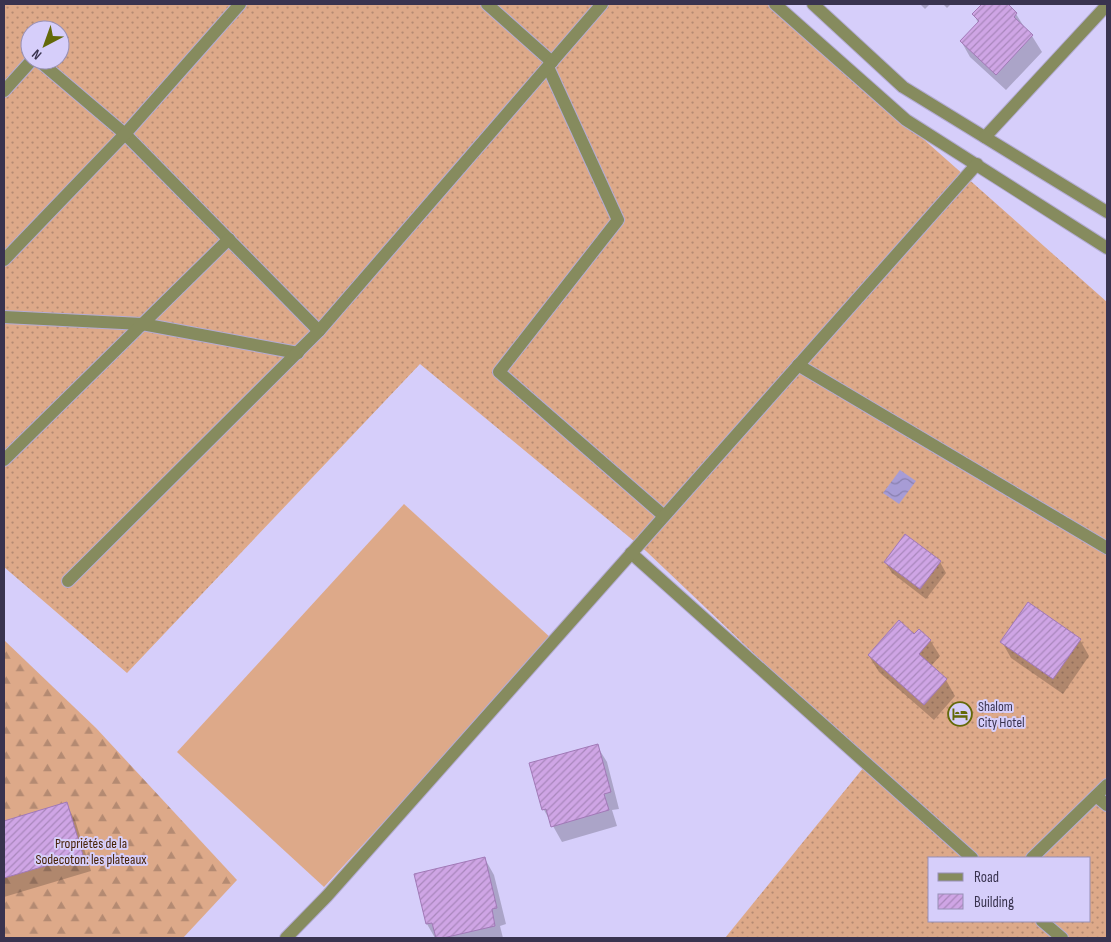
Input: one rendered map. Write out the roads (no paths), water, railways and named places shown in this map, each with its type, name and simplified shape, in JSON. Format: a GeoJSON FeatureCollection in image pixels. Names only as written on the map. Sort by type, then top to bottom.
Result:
{"type":"FeatureCollection","features":[{"type":"Feature","properties":{"kind":"street"},"geometry":{"type":"LineString","coordinates":[[4,260],[124,134],[240,4]]}},
{"type":"Feature","properties":{"kind":"street"},"geometry":{"type":"LineString","coordinates":[[487,4],[550,65],[618,220],[499,372],[664,516]]}},
{"type":"Feature","properties":{"kind":"street"},"geometry":{"type":"LineString","coordinates":[[68,581],[319,331],[602,4]]}},
{"type":"Feature","properties":{"kind":"street"},"geometry":{"type":"LineString","coordinates":[[775,4],[906,120],[1107,248]]}},
{"type":"Feature","properties":{"kind":"street"},"geometry":{"type":"LineString","coordinates":[[813,4],[904,87],[1107,212]]}},
{"type":"Feature","properties":{"kind":"street"},"geometry":{"type":"LineString","coordinates":[[985,137],[1107,5]]}},
{"type":"Feature","properties":{"kind":"street"},"geometry":{"type":"LineString","coordinates":[[4,91],[23,70]]}},
{"type":"Feature","properties":{"kind":"street"},"geometry":{"type":"LineString","coordinates":[[50,70],[124,134],[319,331]]}},
{"type":"Feature","properties":{"kind":"street"},"geometry":{"type":"LineString","coordinates":[[286,938],[327,896],[976,164]]}},
{"type":"Feature","properties":{"kind":"street"},"geometry":{"type":"LineString","coordinates":[[4,460],[229,240]]}},
{"type":"Feature","properties":{"kind":"street"},"geometry":{"type":"LineString","coordinates":[[4,317],[142,324],[298,353]]}},
{"type":"Feature","properties":{"kind":"street"},"geometry":{"type":"LineString","coordinates":[[798,365],[1107,548]]}},
{"type":"Feature","properties":{"kind":"street"},"geometry":{"type":"LineString","coordinates":[[631,553],[971,857]]}},
{"type":"Feature","properties":{"kind":"street"},"geometry":{"type":"LineString","coordinates":[[1033,857],[1107,784]]}},
{"type":"Feature","properties":{"kind":"street"},"geometry":{"type":"LineString","coordinates":[[1096,796],[1107,805]]}},
{"type":"Feature","properties":{"kind":"street"},"geometry":{"type":"LineString","coordinates":[[1043,922],[1062,938]]}},
{"type":"Feature","properties":{"kind":"water"},"geometry":{"type":"Polygon","coordinates":[[[900,470],[916,481],[899,504],[883,493],[900,470]]]}},
{"type":"Feature","properties":{"kind":"place","name":"Shalom City Hotel"},"geometry":{"type":"Point","coordinates":[960,714]}},
{"type":"Feature","properties":{"kind":"park label","name":"Propriétés de la Sodecoton: les plateaux"},"geometry":{"type":"Point","coordinates":[91,852]}}]}
